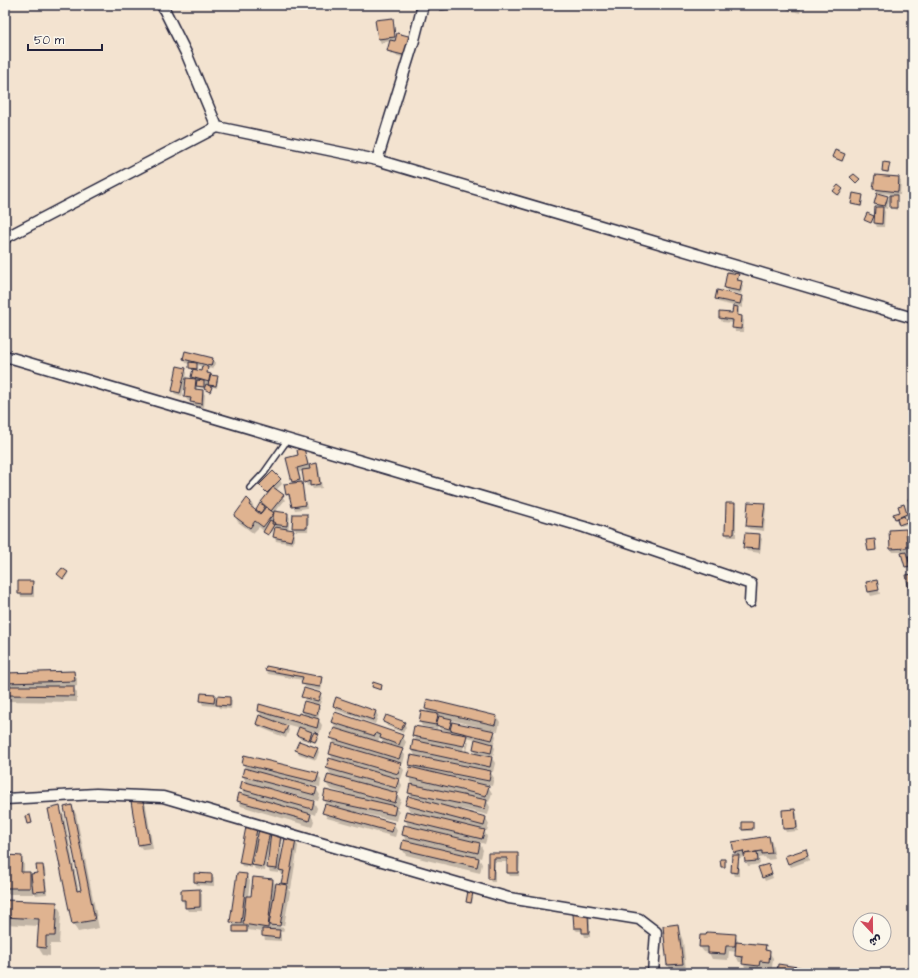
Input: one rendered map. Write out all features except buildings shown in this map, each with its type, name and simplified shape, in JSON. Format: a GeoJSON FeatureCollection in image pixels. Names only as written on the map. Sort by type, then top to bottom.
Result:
{"type":"FeatureCollection","features":[{"type":"Feature","properties":{"kind":"street"},"geometry":{"type":"LineString","coordinates":[[162,5],[187,55],[217,127]]}},
{"type":"Feature","properties":{"kind":"street"},"geometry":{"type":"LineString","coordinates":[[376,160],[414,40],[423,5]]}},
{"type":"Feature","properties":{"kind":"street"},"geometry":{"type":"LineString","coordinates":[[5,238],[217,127],[376,160],[913,318]]}},
{"type":"Feature","properties":{"kind":"street"},"geometry":{"type":"LineString","coordinates":[[5,356],[584,527],[750,584],[750,602]]}},
{"type":"Feature","properties":{"kind":"street"},"geometry":{"type":"LineString","coordinates":[[5,799],[96,794],[163,797],[509,898],[639,919],[656,932],[653,973]]}},
{"type":"Feature","properties":{"kind":"lane"},"geometry":{"type":"LineString","coordinates":[[250,488],[264,473],[288,439]]}}]}
